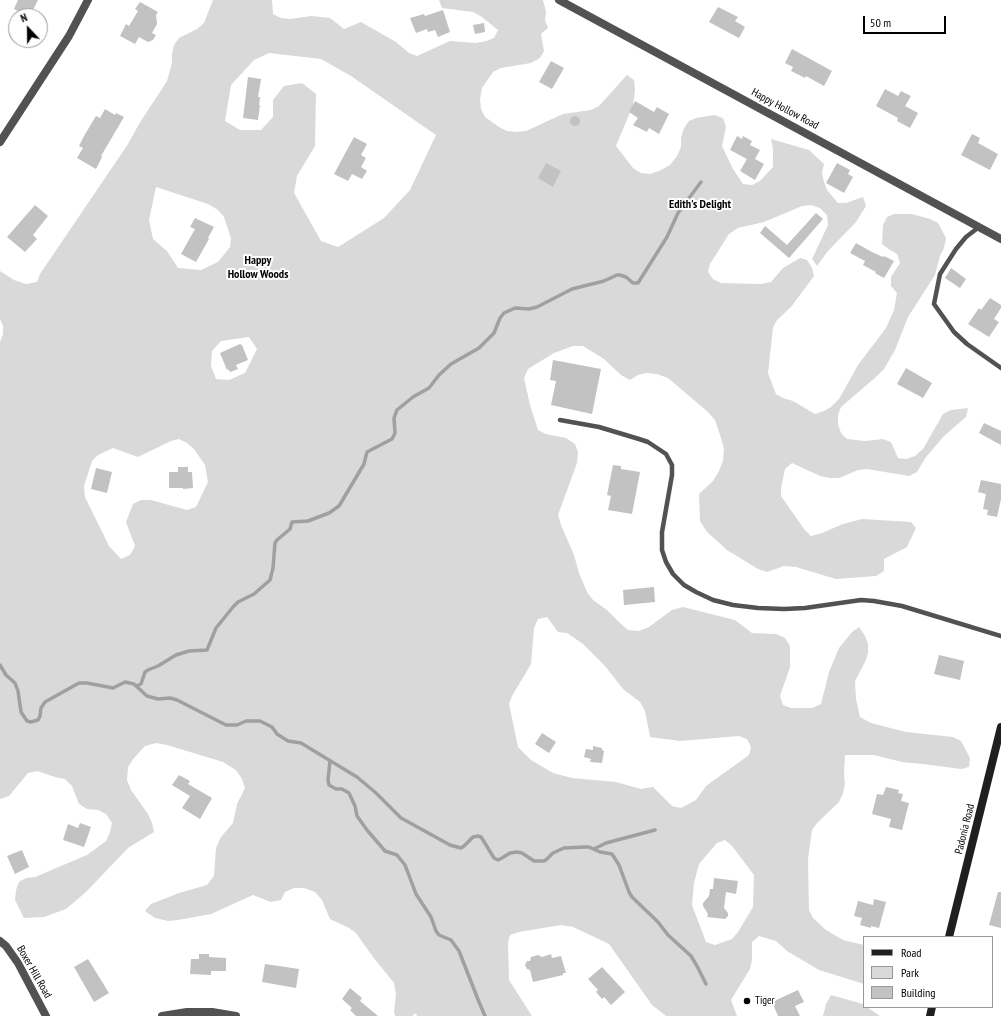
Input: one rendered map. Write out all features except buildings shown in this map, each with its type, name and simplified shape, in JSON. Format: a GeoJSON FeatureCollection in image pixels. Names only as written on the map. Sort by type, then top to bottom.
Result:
{"type":"FeatureCollection","features":[{"type":"Feature","properties":{"kind":"main road","name":"Padonia Road"},"geometry":{"type":"LineString","coordinates":[[949,936],[1001,727]]}},
{"type":"Feature","properties":{"kind":"street"},"geometry":{"type":"LineString","coordinates":[[0,142],[68,36],[88,0]]}},
{"type":"Feature","properties":{"kind":"street","name":"Happy Hollow Road"},"geometry":{"type":"LineString","coordinates":[[559,0],[1001,239]]}},
{"type":"Feature","properties":{"kind":"street","name":"Boxer Hill Road"},"geometry":{"type":"LineString","coordinates":[[0,941],[6,946],[18,963],[46,1016]]}},
{"type":"Feature","properties":{"kind":"street"},"geometry":{"type":"LineString","coordinates":[[162,1016],[187,1012],[212,1012],[236,1016]]}},
{"type":"Feature","properties":{"kind":"lane"},"geometry":{"type":"LineString","coordinates":[[979,227],[966,237],[956,249],[940,274],[934,304],[954,332],[967,344],[1001,368]]}},
{"type":"Feature","properties":{"kind":"lane"},"geometry":{"type":"LineString","coordinates":[[560,420],[598,427],[639,439],[658,448],[670,459],[672,465],[672,475],[663,527],[662,550],[666,562],[673,574],[684,585],[696,592],[713,600],[733,605],[758,608],[798,609],[861,600],[874,601],[902,606],[1001,636]]}},
{"type":"Feature","properties":{"kind":"green space"},"geometry":{"type":"Polygon","coordinates":[[[213,0],[272,0],[273,14],[281,18],[290,19],[311,16],[330,18],[344,29],[361,22],[396,42],[409,53],[417,56],[450,41],[476,43],[486,41],[494,38],[498,30],[482,17],[473,12],[442,8],[439,0],[543,0],[546,12],[545,20],[548,28],[541,34],[544,51],[540,58],[531,63],[501,68],[493,72],[482,88],[480,99],[481,109],[485,117],[499,127],[507,131],[526,131],[563,114],[591,110],[599,106],[627,75],[634,80],[635,91],[633,105],[616,146],[633,168],[641,173],[650,174],[670,165],[677,156],[681,147],[681,138],[684,128],[689,121],[696,118],[714,115],[723,118],[726,127],[722,146],[733,169],[743,184],[752,185],[760,181],[773,167],[773,149],[771,139],[809,150],[824,164],[822,173],[824,182],[827,190],[838,203],[846,203],[863,197],[866,206],[856,222],[828,251],[817,266],[812,259],[828,225],[827,215],[820,208],[811,205],[802,206],[764,222],[738,228],[729,234],[710,264],[708,272],[713,279],[721,283],[761,284],[771,282],[783,268],[800,258],[807,260],[812,268],[814,276],[791,307],[777,320],[773,328],[768,373],[776,394],[793,401],[815,414],[831,407],[839,399],[858,365],[886,328],[894,310],[897,293],[891,286],[891,277],[900,263],[897,254],[882,244],[883,225],[887,217],[894,214],[912,214],[938,223],[946,238],[935,275],[908,317],[895,350],[884,369],[841,407],[838,415],[838,424],[841,433],[847,439],[865,441],[883,439],[891,442],[898,458],[906,459],[915,456],[923,449],[943,414],[951,410],[968,408],[966,417],[944,436],[926,457],[917,472],[909,476],[867,469],[858,470],[839,478],[830,478],[820,476],[792,463],[785,469],[781,488],[781,496],[804,529],[811,536],[843,524],[862,519],[911,522],[916,528],[907,547],[884,559],[884,571],[876,576],[836,579],[796,567],[784,566],[767,572],[758,569],[727,550],[707,532],[700,521],[699,494],[713,481],[719,471],[723,461],[724,449],[715,420],[708,412],[668,378],[657,374],[647,373],[638,375],[630,380],[621,375],[604,359],[583,346],[573,346],[554,353],[528,369],[524,378],[530,405],[538,430],[546,434],[566,438],[575,444],[578,452],[577,463],[558,515],[574,555],[579,573],[587,592],[593,600],[607,610],[628,630],[639,631],[649,627],[672,610],[683,607],[735,620],[752,633],[776,634],[785,638],[790,646],[790,667],[780,696],[783,705],[791,708],[812,708],[821,704],[829,672],[839,648],[852,632],[859,627],[868,644],[868,653],[865,662],[855,681],[856,699],[860,717],[871,723],[906,732],[953,737],[961,741],[970,758],[969,767],[961,769],[902,762],[874,755],[845,755],[845,784],[843,793],[839,802],[817,823],[812,830],[808,859],[809,910],[813,918],[826,930],[843,940],[863,945],[863,984],[819,970],[787,951],[776,941],[759,936],[752,942],[752,960],[750,969],[731,1000],[737,1016],[666,1016],[652,1005],[609,944],[573,927],[561,925],[519,932],[510,935],[508,943],[509,980],[532,1016],[417,1016],[416,1013],[412,1016],[395,1016],[396,994],[394,983],[356,933],[330,919],[322,900],[315,892],[304,888],[294,888],[285,892],[281,900],[271,902],[253,895],[211,914],[178,920],[168,921],[155,918],[145,911],[151,904],[179,893],[207,885],[214,876],[216,848],[221,837],[233,823],[237,804],[245,788],[242,779],[236,770],[223,762],[156,743],[145,746],[134,758],[128,767],[127,780],[131,790],[148,814],[154,832],[128,848],[86,892],[66,909],[44,917],[24,918],[15,900],[19,882],[26,878],[35,877],[87,855],[106,841],[112,823],[106,814],[98,810],[87,809],[79,804],[72,786],[65,779],[37,771],[28,773],[9,796],[0,799],[0,342],[3,334],[3,326],[0,319],[0,271],[14,280],[26,284],[37,282],[40,274],[128,144],[167,81],[172,63],[174,45],[179,38],[197,29],[204,23],[213,0]],[[269,53],[254,60],[231,85],[225,121],[240,130],[261,130],[273,117],[273,100],[284,86],[302,83],[316,94],[315,146],[297,176],[294,193],[321,241],[338,247],[384,218],[410,190],[436,135],[351,76],[321,59],[269,53]],[[156,187],[149,220],[153,239],[167,251],[178,268],[201,270],[218,262],[230,247],[231,238],[224,217],[218,210],[208,204],[156,187]],[[249,337],[221,341],[212,351],[211,366],[216,379],[229,380],[245,373],[257,349],[249,337]],[[179,439],[171,441],[138,457],[113,448],[98,455],[92,461],[84,486],[85,497],[109,546],[121,559],[130,555],[135,546],[126,522],[133,504],[141,500],[151,500],[187,510],[196,507],[208,482],[205,465],[194,449],[179,439]],[[547,617],[538,619],[534,628],[531,664],[512,696],[509,704],[518,747],[531,760],[553,773],[572,778],[616,782],[641,789],[653,787],[672,806],[681,808],[696,800],[706,786],[749,755],[751,747],[747,739],[739,736],[680,741],[650,737],[645,711],[640,702],[623,689],[605,666],[583,644],[567,633],[558,632],[547,617]],[[725,840],[717,843],[699,864],[694,883],[692,905],[706,942],[715,945],[732,939],[753,907],[754,875],[732,846],[725,840]]]}},
{"type":"Feature","properties":{"kind":"green space"},"geometry":{"type":"Polygon","coordinates":[[[831,995],[863,1004],[863,1008],[868,1008],[880,1016],[823,1016],[826,1004],[831,995]]]}},
{"type":"Feature","properties":{"kind":"waterway"},"geometry":{"type":"LineString","coordinates":[[136,686],[141,684],[145,672],[176,655],[189,651],[207,650],[216,628],[233,607],[238,602],[254,594],[270,580],[273,568],[275,543],[290,529],[292,522],[308,521],[329,513],[339,506],[364,464],[367,452],[392,439],[395,433],[394,418],[397,410],[413,397],[429,388],[439,375],[451,364],[479,348],[494,333],[500,318],[504,313],[515,308],[529,309],[537,307],[572,289],[604,281],[617,275],[626,277],[633,283],[638,283],[667,237],[678,213],[701,182]]}},
{"type":"Feature","properties":{"kind":"waterway"},"geometry":{"type":"LineString","coordinates":[[0,665],[6,675],[15,683],[18,691],[21,712],[27,721],[31,722],[38,720],[41,708],[45,702],[79,683],[113,688],[125,682],[134,684],[147,696],[158,699],[170,698],[177,700],[226,725],[237,725],[246,721],[260,721],[272,727],[277,734],[288,741],[301,743],[357,777],[376,793],[401,818],[450,845],[461,848],[473,837],[478,836],[481,837],[494,858],[498,860],[510,853],[517,852],[522,853],[534,861],[544,861],[553,853],[564,848],[589,847],[600,852],[612,854],[619,865],[632,897],[658,922],[668,935],[691,956],[706,984]]}},
{"type":"Feature","properties":{"kind":"waterway"},"geometry":{"type":"LineString","coordinates":[[330,761],[328,780],[329,785],[349,793],[355,806],[357,816],[367,830],[385,851],[397,855],[405,865],[416,894],[431,917],[436,931],[439,935],[451,940],[459,951],[485,1016]]}},
{"type":"Feature","properties":{"kind":"waterway"},"geometry":{"type":"LineString","coordinates":[[594,849],[606,843],[655,830]]}},
{"type":"Feature","properties":{"kind":"place","name":"Tiger"},"geometry":{"type":"Point","coordinates":[747,1001]}},
{"type":"Feature","properties":{"kind":"district","name":"Edith's Delight"},"geometry":{"type":"Point","coordinates":[700,205]}},
{"type":"Feature","properties":{"kind":"district","name":"Happy Hollow Woods"},"geometry":{"type":"Point","coordinates":[258,268]}}]}
